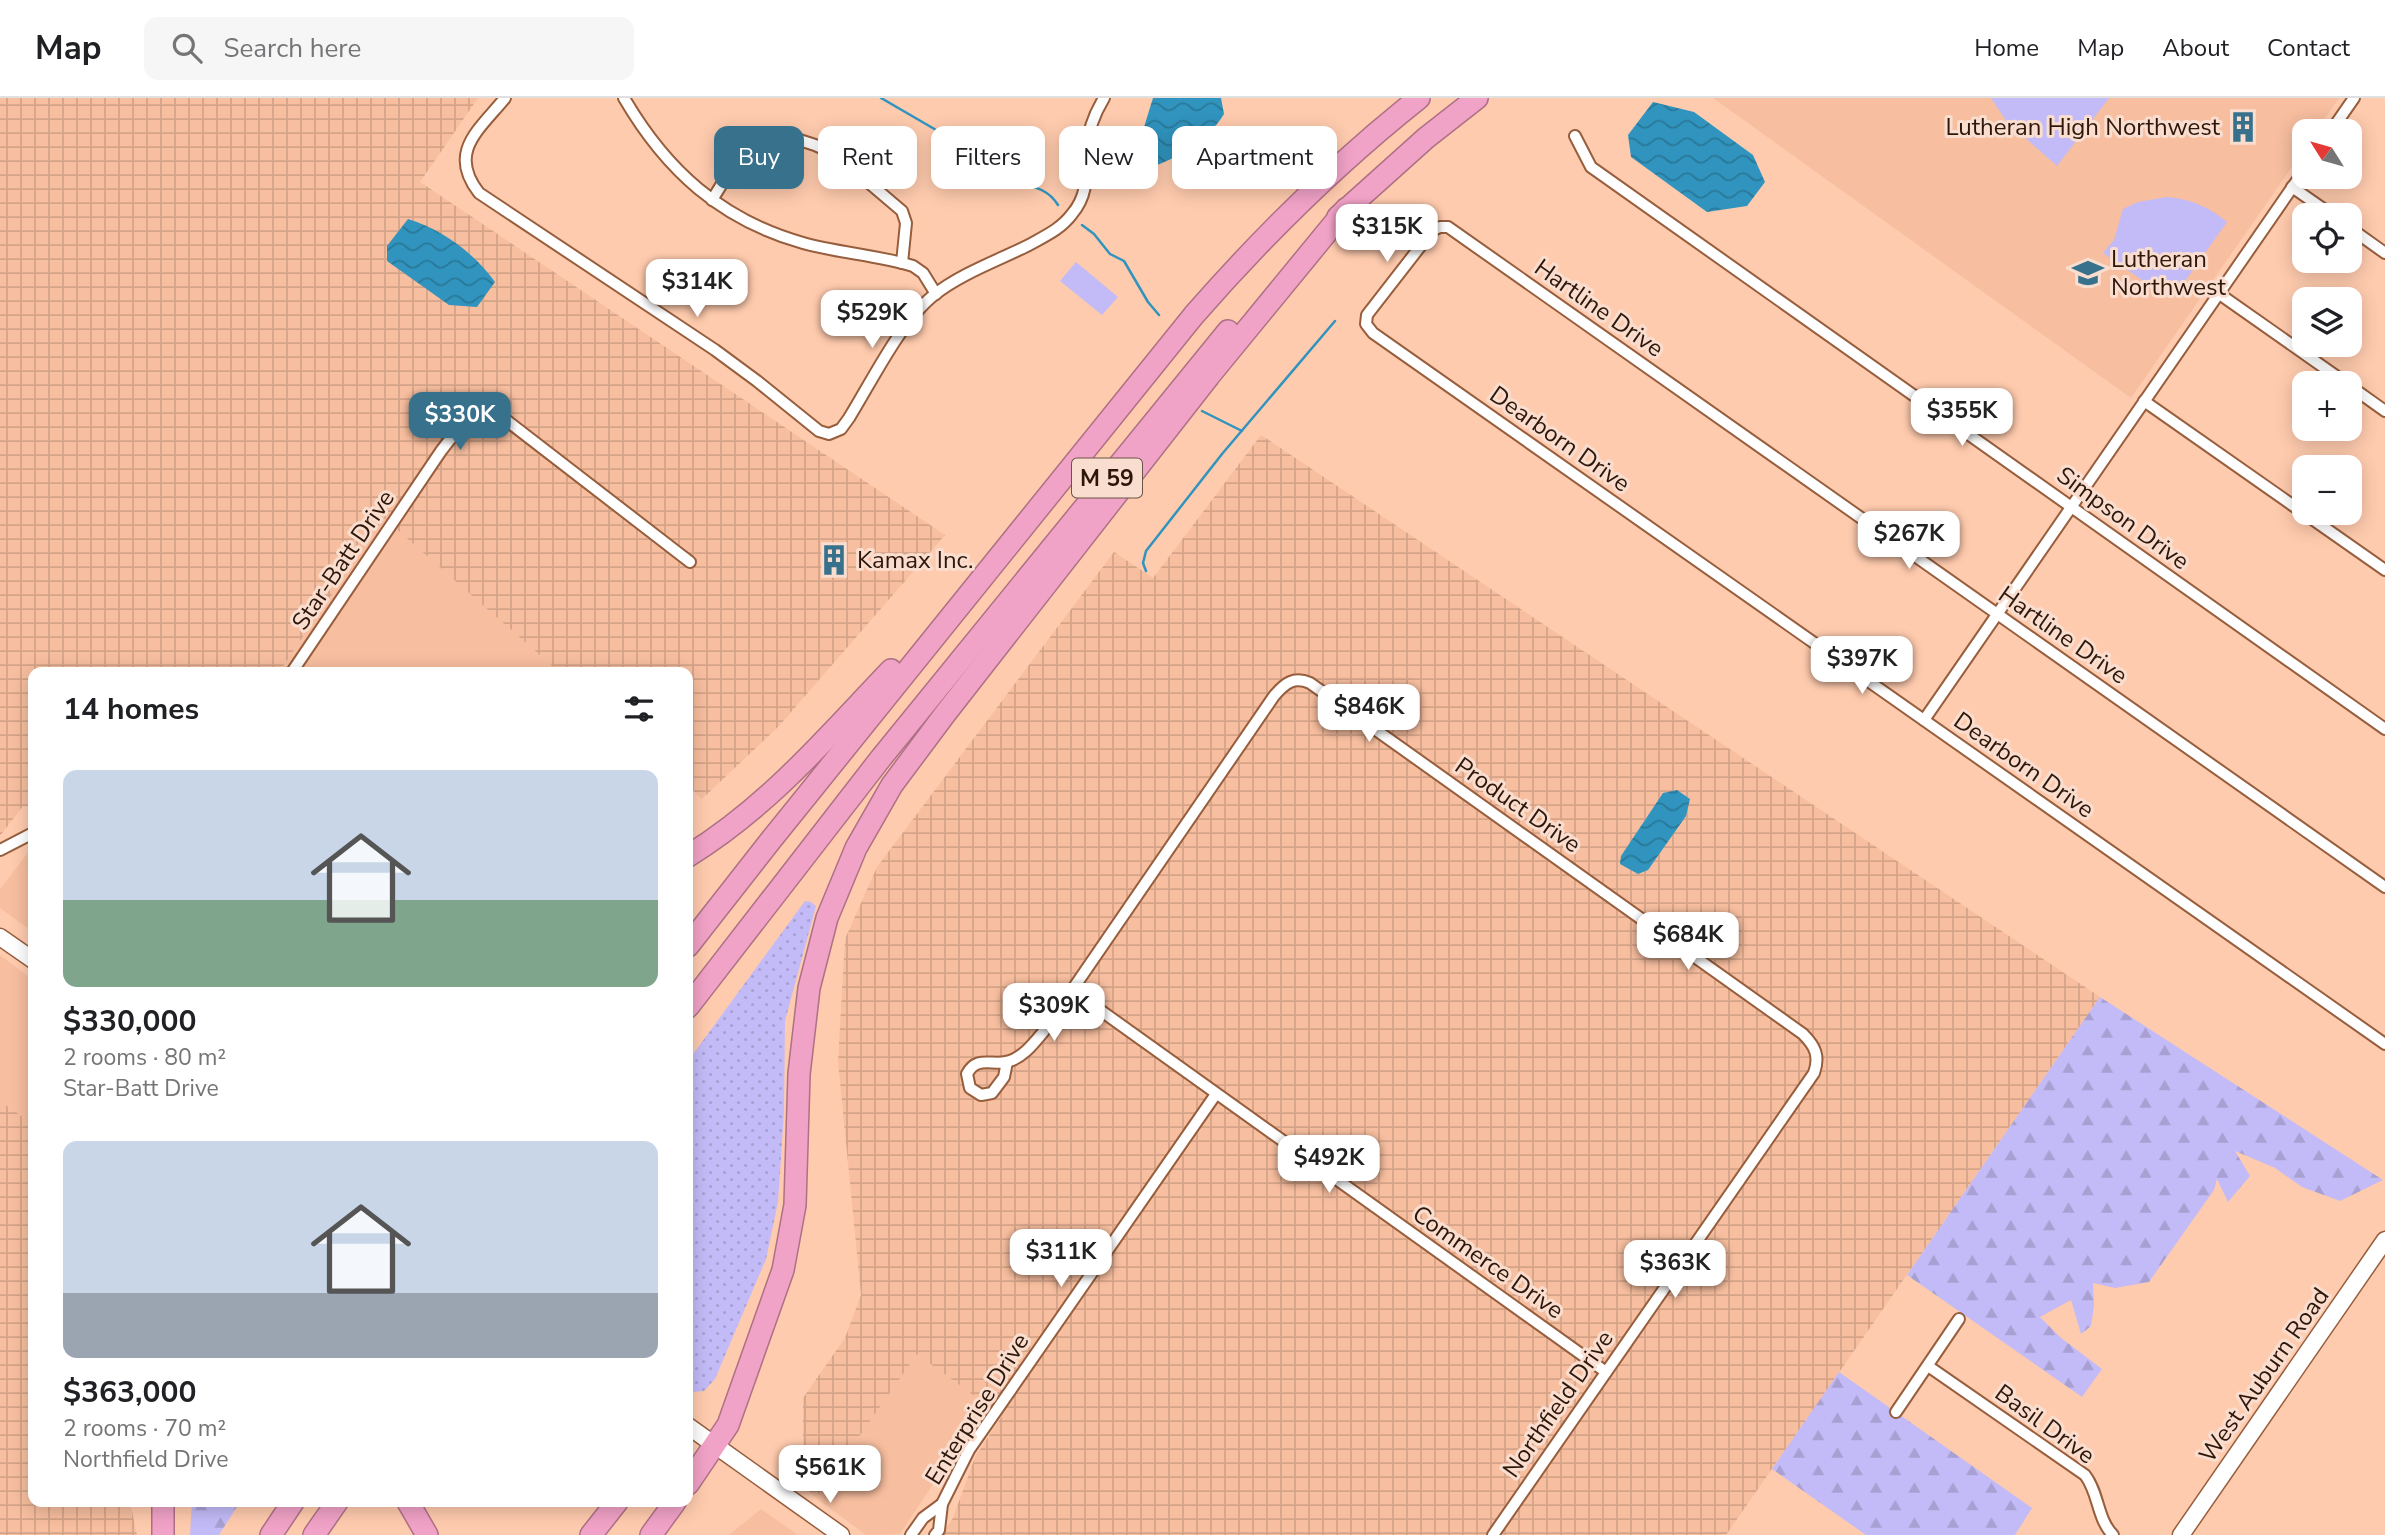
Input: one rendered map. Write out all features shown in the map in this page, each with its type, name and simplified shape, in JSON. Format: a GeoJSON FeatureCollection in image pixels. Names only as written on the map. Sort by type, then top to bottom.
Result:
{"type":"FeatureCollection","features":[{"type":"Feature","properties":{"kind":"highway","name":"M 59"},"geometry":{"type":"LineString","coordinates":[[693,940],[996,559],[1219,286],[1317,186],[1419,98]]}},
{"type":"Feature","properties":{"kind":"highway","name":"M 59"},"geometry":{"type":"LineString","coordinates":[[693,1001],[881,758],[1187,379],[1264,290],[1346,209],[1426,138],[1477,98]]}},
{"type":"Feature","properties":{"kind":"highway"},"geometry":{"type":"LineString","coordinates":[[693,1477],[729,1424],[788,1250],[795,1205],[799,1074],[809,988],[827,918],[856,848],[878,807],[920,746],[1209,376],[1346,209]]}},
{"type":"Feature","properties":{"kind":"highway"},"geometry":{"type":"LineString","coordinates":[[693,853],[740,821],[774,793],[996,559]]}},
{"type":"Feature","properties":{"kind":"highway"},"geometry":{"type":"LineString","coordinates":[[163,1507],[163,1535]]}},
{"type":"Feature","properties":{"kind":"highway"},"geometry":{"type":"LineString","coordinates":[[271,1535],[290,1507]]}},
{"type":"Feature","properties":{"kind":"highway"},"geometry":{"type":"LineString","coordinates":[[314,1535],[334,1507]]}},
{"type":"Feature","properties":{"kind":"highway"},"geometry":{"type":"LineString","coordinates":[[411,1507],[427,1535]]}},
{"type":"Feature","properties":{"kind":"highway"},"geometry":{"type":"LineString","coordinates":[[591,1535],[613,1507]]}},
{"type":"Feature","properties":{"kind":"highway"},"geometry":{"type":"LineString","coordinates":[[651,1535],[671,1507]]}},
{"type":"Feature","properties":{"kind":"main road"},"geometry":{"type":"LineString","coordinates":[[0,937],[28,957]]}},
{"type":"Feature","properties":{"kind":"main road","name":"West Auburn Road"},"geometry":{"type":"LineString","coordinates":[[2181,1535],[2385,1240]]}},
{"type":"Feature","properties":{"kind":"main road"},"geometry":{"type":"LineString","coordinates":[[693,1430],[841,1535]]}},
{"type":"Feature","properties":{"kind":"street"},"geometry":{"type":"LineString","coordinates":[[505,98],[469,144],[466,169],[469,180],[480,193],[715,350],[819,431],[829,434],[841,429],[902,333],[925,303],[936,294],[1050,234],[1074,213],[1081,201],[1087,180],[1087,148],[1091,127],[1104,98]]}},
{"type":"Feature","properties":{"kind":"street"},"geometry":{"type":"LineString","coordinates":[[624,98],[662,155],[683,178],[727,211],[757,227],[803,243],[902,263],[923,273],[936,294]]}},
{"type":"Feature","properties":{"kind":"street"},"geometry":{"type":"LineString","coordinates":[[2339,119],[2354,98]]}},
{"type":"Feature","properties":{"kind":"street"},"geometry":{"type":"LineString","coordinates":[[712,200],[744,148],[768,135],[790,136],[835,154],[902,211],[906,223],[902,263]]}},
{"type":"Feature","properties":{"kind":"street","name":"Simpson Drive"},"geometry":{"type":"LineString","coordinates":[[1575,136],[1591,167],[2385,729]]}},
{"type":"Feature","properties":{"kind":"street"},"geometry":{"type":"LineString","coordinates":[[1924,720],[2292,187]]}},
{"type":"Feature","properties":{"kind":"street"},"geometry":{"type":"LineString","coordinates":[[2295,189],[2315,203]]}},
{"type":"Feature","properties":{"kind":"street","name":"Hartline Drive"},"geometry":{"type":"LineString","coordinates":[[1366,324],[1367,315],[1433,230],[1440,226],[1448,227],[2385,887]]}},
{"type":"Feature","properties":{"kind":"street"},"geometry":{"type":"LineString","coordinates":[[2362,237],[2385,253]]}},
{"type":"Feature","properties":{"kind":"street"},"geometry":{"type":"LineString","coordinates":[[2218,293],[2328,371]]}},
{"type":"Feature","properties":{"kind":"street","name":"Dearborn Drive"},"geometry":{"type":"LineString","coordinates":[[1366,324],[1373,333],[2385,1044]]}},
{"type":"Feature","properties":{"kind":"street"},"geometry":{"type":"LineString","coordinates":[[2362,395],[2385,411]]}},
{"type":"Feature","properties":{"kind":"street"},"geometry":{"type":"LineString","coordinates":[[2144,401],[2385,570]]}},
{"type":"Feature","properties":{"kind":"street","name":"Star-Batt Drive"},"geometry":{"type":"LineString","coordinates":[[295,667],[448,443],[465,424],[478,417],[491,415],[506,420],[690,562]]}},
{"type":"Feature","properties":{"kind":"street","name":"Product Drive"},"geometry":{"type":"LineString","coordinates":[[1072,990],[1274,696],[1288,682],[1302,679],[1803,1034],[1817,1053]]}},
{"type":"Feature","properties":{"kind":"street"},"geometry":{"type":"LineString","coordinates":[[0,850],[28,836]]}},
{"type":"Feature","properties":{"kind":"street"},"geometry":{"type":"LineString","coordinates":[[1007,1062],[1028,1050],[1072,990]]}},
{"type":"Feature","properties":{"kind":"street","name":"Commerce Drive"},"geometry":{"type":"LineString","coordinates":[[1072,990],[1606,1373]]}},
{"type":"Feature","properties":{"kind":"street","name":"Northfield Drive"},"geometry":{"type":"LineString","coordinates":[[1493,1535],[1814,1073],[1817,1053]]}},
{"type":"Feature","properties":{"kind":"street","name":"Enterprise Drive"},"geometry":{"type":"LineString","coordinates":[[935,1535],[939,1530],[942,1504],[963,1461],[1216,1094]]}},
{"type":"Feature","properties":{"kind":"street"},"geometry":{"type":"LineString","coordinates":[[1896,1412],[1959,1319]]}},
{"type":"Feature","properties":{"kind":"street","name":"Basil Drive"},"geometry":{"type":"LineString","coordinates":[[1928,1366],[2085,1475],[2095,1491],[2105,1525],[2113,1535]]}},
{"type":"Feature","properties":{"kind":"street","name":"Enterprise Drive"},"geometry":{"type":"LineString","coordinates":[[911,1535],[923,1518],[942,1504]]}},
{"type":"Feature","properties":{"kind":"shaded area"},"geometry":{"type":"Polygon","coordinates":[[[0,98],[478,98],[420,182],[945,535],[778,727],[702,799],[693,791],[693,667],[553,667],[384,518],[282,667],[28,667],[28,806],[23,806],[0,836],[0,98]]]}},
{"type":"Feature","properties":{"kind":"shaded area","name":"Lutheran Northwest"},"geometry":{"type":"Polygon","coordinates":[[[1713,98],[2339,98],[2324,119],[2292,119],[2292,167],[2131,398],[1713,98]]]}},
{"type":"Feature","properties":{"kind":"shaded area"},"geometry":{"type":"Polygon","coordinates":[[[1261,435],[2100,997],[1726,1535],[941,1535],[953,1518],[975,1457],[1002,1416],[917,1354],[816,1498],[791,1474],[803,1456],[803,1398],[845,1338],[861,1295],[838,1061],[845,939],[877,867],[1114,552],[1153,578],[1261,435]]]}},
{"type":"Feature","properties":{"kind":"shaded area"},"geometry":{"type":"Polygon","coordinates":[[[384,517],[553,667],[282,667],[384,517]]]}},
{"type":"Feature","properties":{"kind":"shaded area"},"geometry":{"type":"Polygon","coordinates":[[[28,853],[28,928],[0,908],[0,889],[28,853]]]}},
{"type":"Feature","properties":{"kind":"shaded area"},"geometry":{"type":"Polygon","coordinates":[[[0,955],[28,976],[28,1121],[0,1101],[0,955]]]}},
{"type":"Feature","properties":{"kind":"shaded area"},"geometry":{"type":"Polygon","coordinates":[[[0,1101],[28,1121],[28,1507],[131,1507],[137,1535],[0,1535],[0,1101]]]}},
{"type":"Feature","properties":{"kind":"shaded area"},"geometry":{"type":"Polygon","coordinates":[[[917,1354],[986,1404],[900,1534],[866,1535],[816,1498],[917,1354]]]}},
{"type":"Feature","properties":{"kind":"shaded area"},"geometry":{"type":"Polygon","coordinates":[[[761,1509],[798,1535],[729,1535],[761,1509]]]}},
{"type":"Feature","properties":{"kind":"green space"},"geometry":{"type":"Polygon","coordinates":[[[1991,98],[2109,98],[2057,166],[2006,121],[1991,98]]]}},
{"type":"Feature","properties":{"kind":"green space"},"geometry":{"type":"Polygon","coordinates":[[[2167,197],[2199,205],[2227,222],[2178,291],[2165,296],[2103,253],[2114,240],[2123,209],[2138,202],[2167,197]]]}},
{"type":"Feature","properties":{"kind":"green space"},"geometry":{"type":"Polygon","coordinates":[[[1076,262],[1118,297],[1102,315],[1060,281],[1076,262]]]}},
{"type":"Feature","properties":{"kind":"green space"},"geometry":{"type":"Polygon","coordinates":[[[805,901],[816,906],[785,1021],[784,1112],[778,1202],[766,1259],[715,1379],[704,1391],[694,1392],[693,1392],[693,1054],[805,901]]]}},
{"type":"Feature","properties":{"kind":"green space"},"geometry":{"type":"Polygon","coordinates":[[[2100,997],[2383,1180],[2340,1201],[2302,1187],[2275,1168],[2235,1151],[2250,1176],[2228,1202],[2217,1179],[2214,1190],[2149,1282],[2115,1288],[2093,1283],[2091,1326],[2081,1334],[2071,1300],[2040,1317],[2060,1337],[2102,1369],[2082,1397],[1907,1275],[2100,997]]]}},
{"type":"Feature","properties":{"kind":"green space"},"geometry":{"type":"Polygon","coordinates":[[[1839,1372],[2032,1508],[2015,1535],[1866,1535],[1772,1469],[1839,1372]]]}},
{"type":"Feature","properties":{"kind":"green space"},"geometry":{"type":"Polygon","coordinates":[[[192,1507],[237,1507],[219,1535],[190,1535],[192,1507]]]}},
{"type":"Feature","properties":{"kind":"water"},"geometry":{"type":"Polygon","coordinates":[[[1153,98],[1221,98],[1224,114],[1215,126],[1172,126],[1172,158],[1158,164],[1158,126],[1144,126],[1153,98]]]}},
{"type":"Feature","properties":{"kind":"water"},"geometry":{"type":"Polygon","coordinates":[[[1653,102],[1694,112],[1753,155],[1765,182],[1747,206],[1707,212],[1631,157],[1628,135],[1653,102]]]}},
{"type":"Feature","properties":{"kind":"water"},"geometry":{"type":"Polygon","coordinates":[[[408,219],[445,236],[487,271],[495,282],[477,307],[449,305],[387,261],[387,246],[408,219]]]}},
{"type":"Feature","properties":{"kind":"water"},"geometry":{"type":"Polygon","coordinates":[[[1677,790],[1690,799],[1686,816],[1648,870],[1638,874],[1620,864],[1621,856],[1663,793],[1677,790]]]}},
{"type":"Feature","properties":{"kind":"waterway"},"geometry":{"type":"LineString","coordinates":[[881,98],[943,134],[952,146],[983,160],[1000,184],[1008,187],[1037,188],[1051,196],[1058,205]]}},
{"type":"Feature","properties":{"kind":"waterway"},"geometry":{"type":"LineString","coordinates":[[1082,225],[1094,234],[1110,254],[1124,261],[1148,302],[1159,315]]}},
{"type":"Feature","properties":{"kind":"waterway"},"geometry":{"type":"LineString","coordinates":[[1146,571],[1143,563],[1146,551],[1222,454],[1335,321]]}},
{"type":"Feature","properties":{"kind":"waterway"},"geometry":{"type":"LineString","coordinates":[[1202,411],[1242,431]]}},
{"type":"Feature","properties":{"kind":"place","name":"Lutheran High Northwest"},"geometry":{"type":"Point","coordinates":[2243,127]}},
{"type":"Feature","properties":{"kind":"place","name":"Lutheran Northwest"},"geometry":{"type":"Point","coordinates":[2088,273]}},
{"type":"Feature","properties":{"kind":"place","name":"Kamax Inc."},"geometry":{"type":"Point","coordinates":[834,560]}}]}
